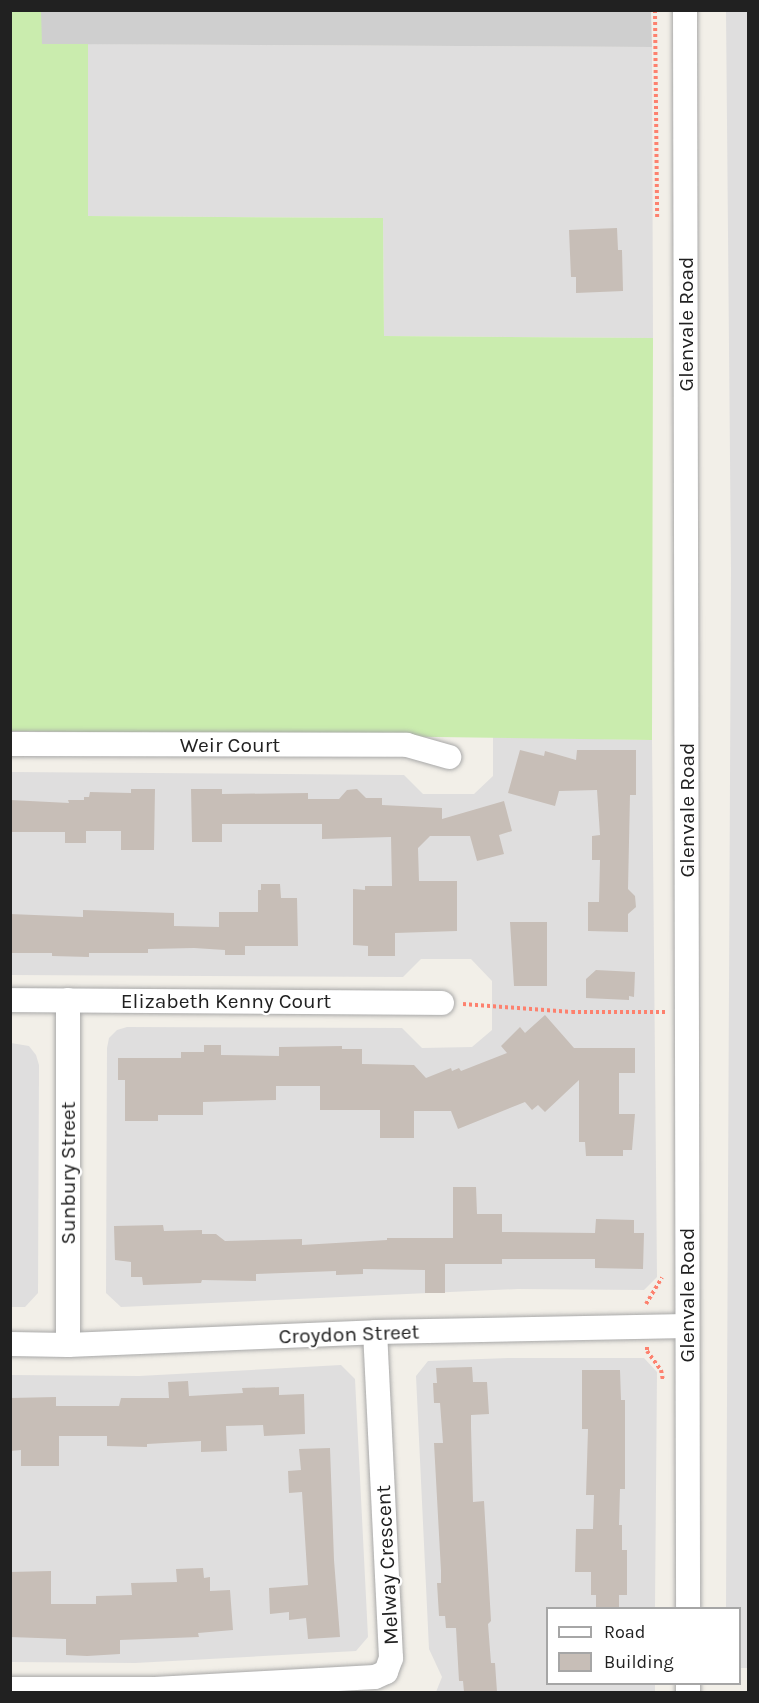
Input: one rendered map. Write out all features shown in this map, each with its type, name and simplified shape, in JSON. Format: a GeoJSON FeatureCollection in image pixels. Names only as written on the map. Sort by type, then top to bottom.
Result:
{"type":"FeatureCollection","features":[{"type":"Feature","properties":{"kind":"street","name":"Glenvale Road"},"geometry":{"type":"LineString","coordinates":[[685,10],[688,1607]]}},
{"type":"Feature","properties":{"kind":"street","name":"Weir Court"},"geometry":{"type":"LineString","coordinates":[[10,744],[407,745],[449,757]]}},
{"type":"Feature","properties":{"kind":"street","name":"Elizabeth Kenny Court"},"geometry":{"type":"LineString","coordinates":[[10,1000],[442,1003]]}},
{"type":"Feature","properties":{"kind":"street","name":"Sunbury Street"},"geometry":{"type":"LineString","coordinates":[[68,1345],[69,1000]]}},
{"type":"Feature","properties":{"kind":"street","name":"Croydon Street"},"geometry":{"type":"LineString","coordinates":[[10,1344],[68,1345],[375,1332],[687,1326]]}},
{"type":"Feature","properties":{"kind":"street","name":"Melway Crescent"},"geometry":{"type":"LineString","coordinates":[[10,1689],[155,1689],[375,1677],[386,1672],[392,1658],[375,1332]]}},
{"type":"Feature","properties":{"kind":"path"},"geometry":{"type":"LineString","coordinates":[[655,10],[657,217]]}},
{"type":"Feature","properties":{"kind":"path"},"geometry":{"type":"LineString","coordinates":[[442,1003],[572,1012],[666,1012]]}},
{"type":"Feature","properties":{"kind":"path"},"geometry":{"type":"LineString","coordinates":[[662,1269],[662,1280],[646,1304],[646,1352],[661,1370],[664,1386]]}},
{"type":"Feature","properties":{"kind":"shaded area"},"geometry":{"type":"Polygon","coordinates":[[[748,10],[748,1668],[741,1668],[741,1607],[726,1607],[731,570],[726,11],[748,10]]]}},
{"type":"Feature","properties":{"kind":"shaded area"},"geometry":{"type":"Polygon","coordinates":[[[41,11],[651,11],[652,47],[41,44],[41,11]]]}},
{"type":"Feature","properties":{"kind":"shaded area"},"geometry":{"type":"Polygon","coordinates":[[[88,44],[652,47],[653,338],[384,336],[383,218],[87,216],[88,44]]]}},
{"type":"Feature","properties":{"kind":"shaded area"},"geometry":{"type":"Polygon","coordinates":[[[493,737],[652,740],[657,1277],[644,1290],[518,1289],[121,1307],[106,1293],[107,1048],[109,1038],[117,1030],[127,1027],[402,1028],[422,1048],[472,1047],[492,1030],[492,981],[471,959],[421,959],[403,977],[11,975],[11,772],[404,775],[423,794],[474,794],[493,776],[493,737]]]}},
{"type":"Feature","properties":{"kind":"shaded area"},"geometry":{"type":"Polygon","coordinates":[[[11,1043],[29,1046],[36,1055],[39,1065],[38,1293],[25,1307],[11,1307],[11,1043]]]}},
{"type":"Feature","properties":{"kind":"shaded area"},"geometry":{"type":"Polygon","coordinates":[[[508,1358],[644,1358],[657,1372],[655,1607],[546,1607],[546,1685],[655,1685],[655,1692],[436,1692],[442,1677],[429,1649],[416,1376],[428,1361],[508,1358]]]}},
{"type":"Feature","properties":{"kind":"shaded area"},"geometry":{"type":"Polygon","coordinates":[[[341,1365],[355,1379],[368,1637],[356,1651],[135,1663],[11,1662],[11,1375],[139,1376],[341,1365]]]}},
{"type":"Feature","properties":{"kind":"green space"},"geometry":{"type":"Polygon","coordinates":[[[11,11],[41,11],[42,44],[88,44],[88,216],[383,218],[384,336],[653,338],[652,740],[11,731],[11,11]]]}},
{"type":"Feature","properties":{"kind":"building"},"geometry":{"type":"Polygon","coordinates":[[[617,228],[618,250],[622,250],[623,291],[576,293],[576,277],[571,277],[569,230],[617,228]]]}},
{"type":"Feature","properties":{"kind":"building"},"geometry":{"type":"Polygon","coordinates":[[[520,750],[544,756],[545,751],[576,760],[577,750],[636,750],[636,795],[630,795],[628,889],[635,896],[636,907],[628,914],[628,932],[588,931],[588,902],[599,902],[600,860],[592,860],[592,836],[600,835],[597,790],[559,791],[555,806],[508,793],[520,750]]]}},
{"type":"Feature","properties":{"kind":"building"},"geometry":{"type":"Polygon","coordinates":[[[131,789],[155,789],[154,850],[121,850],[121,831],[86,831],[86,843],[65,843],[65,832],[10,832],[10,800],[69,803],[68,800],[84,800],[84,797],[89,797],[90,792],[131,793],[131,789]]]}},
{"type":"Feature","properties":{"kind":"building"},"geometry":{"type":"Polygon","coordinates":[[[191,789],[222,789],[222,794],[308,793],[308,799],[339,799],[347,790],[357,789],[366,798],[382,798],[382,805],[442,808],[442,819],[504,801],[512,831],[499,835],[504,854],[477,861],[470,836],[430,836],[418,848],[419,881],[457,881],[457,931],[395,933],[395,956],[368,956],[368,946],[353,945],[353,889],[365,890],[365,886],[392,886],[391,837],[322,839],[322,824],[222,824],[222,842],[192,842],[191,789]]]}},
{"type":"Feature","properties":{"kind":"building"},"geometry":{"type":"Polygon","coordinates":[[[261,884],[280,884],[281,898],[297,898],[298,946],[245,946],[245,955],[225,955],[225,950],[194,948],[148,949],[148,953],[89,953],[89,957],[52,956],[52,953],[10,953],[10,914],[83,917],[83,910],[174,913],[174,926],[219,927],[219,912],[258,912],[258,890],[261,890],[261,884]]]}},
{"type":"Feature","properties":{"kind":"building"},"geometry":{"type":"Polygon","coordinates":[[[510,922],[547,922],[547,986],[514,986],[510,922]]]}},
{"type":"Feature","properties":{"kind":"building"},"geometry":{"type":"Polygon","coordinates":[[[596,970],[635,972],[634,997],[629,996],[629,1000],[586,998],[586,979],[596,970]]]}},
{"type":"Feature","properties":{"kind":"building"},"geometry":{"type":"Polygon","coordinates":[[[545,1015],[574,1048],[635,1048],[635,1073],[619,1073],[619,1114],[635,1114],[632,1150],[623,1150],[623,1156],[586,1156],[585,1142],[579,1142],[579,1080],[545,1112],[538,1105],[532,1110],[525,1102],[458,1129],[451,1111],[414,1111],[414,1138],[380,1138],[380,1110],[320,1110],[320,1086],[276,1086],[276,1100],[203,1102],[203,1115],[158,1115],[158,1121],[125,1121],[125,1080],[118,1080],[118,1058],[181,1058],[181,1052],[204,1052],[204,1045],[221,1045],[221,1055],[279,1056],[279,1047],[342,1046],[342,1049],[362,1049],[362,1064],[414,1065],[426,1078],[451,1068],[452,1071],[459,1068],[461,1071],[507,1053],[501,1046],[520,1027],[525,1033],[545,1015]]]}},
{"type":"Feature","properties":{"kind":"building"},"geometry":{"type":"Polygon","coordinates":[[[453,1187],[476,1187],[477,1214],[502,1214],[502,1232],[595,1233],[596,1219],[634,1220],[634,1233],[644,1233],[643,1269],[595,1268],[595,1259],[502,1259],[502,1264],[445,1264],[445,1293],[425,1293],[425,1270],[363,1269],[363,1274],[336,1275],[336,1271],[256,1274],[256,1281],[202,1280],[201,1283],[143,1285],[142,1277],[131,1277],[131,1262],[115,1260],[114,1226],[163,1225],[164,1231],[202,1230],[202,1234],[216,1234],[225,1241],[302,1239],[302,1245],[387,1240],[387,1238],[453,1238],[453,1187]]]}},
{"type":"Feature","properties":{"kind":"building"},"geometry":{"type":"Polygon","coordinates":[[[472,1367],[473,1382],[487,1382],[489,1414],[471,1415],[473,1502],[484,1501],[491,1621],[488,1624],[491,1663],[495,1663],[497,1692],[464,1692],[463,1681],[459,1681],[456,1628],[446,1628],[445,1616],[439,1616],[437,1583],[441,1583],[441,1571],[434,1443],[443,1443],[440,1403],[434,1403],[433,1383],[437,1383],[436,1368],[472,1367]]]}},
{"type":"Feature","properties":{"kind":"building"},"geometry":{"type":"Polygon","coordinates":[[[582,1370],[620,1370],[621,1400],[625,1400],[625,1489],[620,1489],[619,1525],[622,1525],[622,1550],[627,1550],[627,1595],[619,1595],[619,1607],[596,1607],[596,1595],[591,1595],[591,1572],[575,1572],[576,1529],[593,1529],[594,1495],[586,1495],[588,1429],[582,1429],[582,1370]]]}},
{"type":"Feature","properties":{"kind":"building"},"geometry":{"type":"Polygon","coordinates":[[[188,1381],[189,1396],[243,1393],[242,1388],[279,1387],[279,1395],[304,1394],[305,1434],[264,1436],[263,1425],[226,1426],[227,1451],[201,1452],[201,1441],[147,1444],[147,1447],[107,1446],[107,1436],[59,1436],[59,1466],[21,1466],[21,1450],[10,1451],[10,1398],[56,1397],[56,1406],[119,1406],[121,1398],[169,1398],[168,1382],[188,1381]]]}},
{"type":"Feature","properties":{"kind":"building"},"geometry":{"type":"Polygon","coordinates":[[[330,1448],[334,1560],[340,1637],[308,1639],[306,1618],[289,1620],[289,1612],[270,1614],[269,1588],[308,1585],[302,1492],[289,1493],[288,1471],[301,1470],[299,1449],[330,1448]]]}},
{"type":"Feature","properties":{"kind":"building"},"geometry":{"type":"Polygon","coordinates":[[[203,1568],[204,1578],[210,1577],[210,1591],[230,1590],[233,1630],[198,1633],[199,1637],[120,1640],[120,1654],[87,1656],[66,1655],[66,1639],[10,1637],[10,1572],[51,1571],[51,1604],[96,1604],[96,1596],[132,1595],[131,1583],[177,1582],[176,1569],[203,1568]]]}}]}
